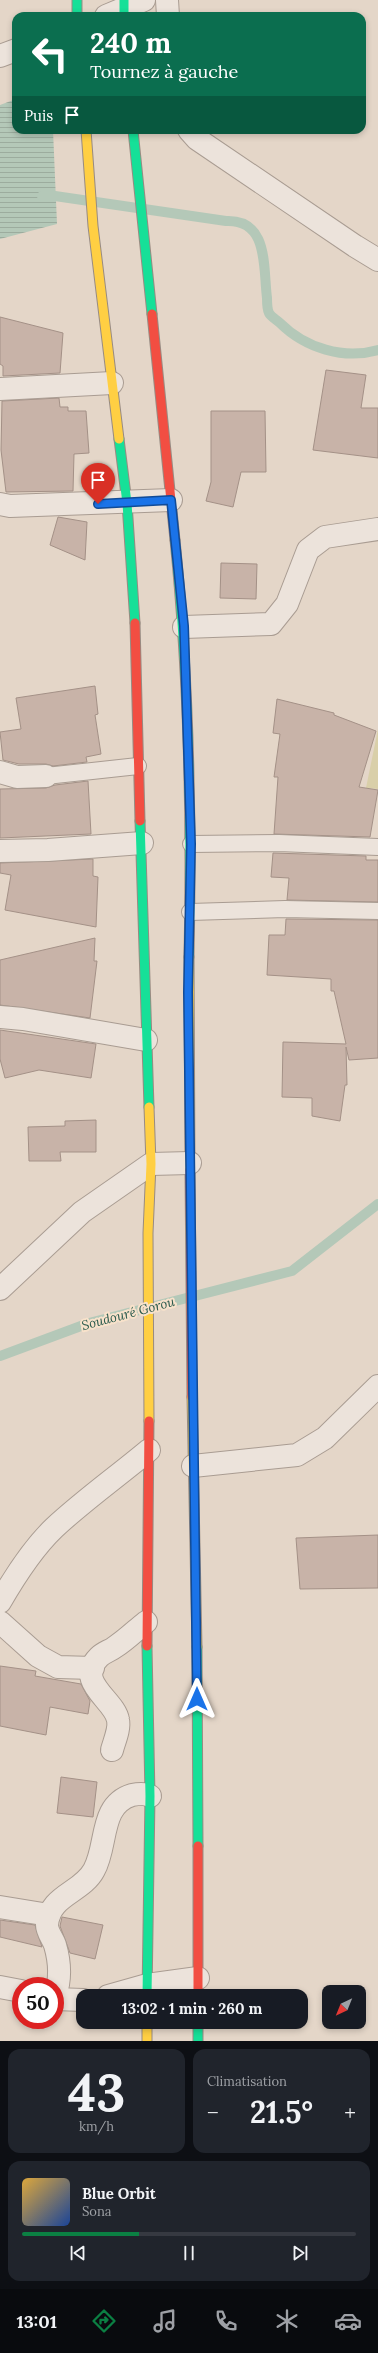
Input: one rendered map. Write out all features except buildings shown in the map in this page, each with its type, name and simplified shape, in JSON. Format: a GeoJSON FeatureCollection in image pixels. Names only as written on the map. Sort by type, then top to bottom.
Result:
{"type":"FeatureCollection","features":[{"type":"Feature","properties":{"kind":"main road"},"geometry":{"type":"LineString","coordinates":[[77,0],[78,12]]}},
{"type":"Feature","properties":{"kind":"main road"},"geometry":{"type":"LineString","coordinates":[[86,134],[93,226],[127,503],[137,645],[138,766],[142,843],[146,1040],[151,1164],[148,1233],[149,1443],[146,1622],[150,1796],[147,1989]]}},
{"type":"Feature","properties":{"kind":"main road"},"geometry":{"type":"LineString","coordinates":[[133,134],[141,220],[184,626],[191,844],[188,992],[192,1426],[197,1626],[198,1987]]}},
{"type":"Feature","properties":{"kind":"main road"},"geometry":{"type":"LineString","coordinates":[[147,2029],[147,2041]]}},
{"type":"Feature","properties":{"kind":"main road"},"geometry":{"type":"LineString","coordinates":[[198,2029],[198,2041]]}},
{"type":"Feature","properties":{"kind":"street"},"geometry":{"type":"LineString","coordinates":[[119,10],[144,0]]}},
{"type":"Feature","properties":{"kind":"street"},"geometry":{"type":"LineString","coordinates":[[167,0],[168,12]]}},
{"type":"Feature","properties":{"kind":"street"},"geometry":{"type":"LineString","coordinates":[[0,56],[12,52]]}},
{"type":"Feature","properties":{"kind":"street"},"geometry":{"type":"LineString","coordinates":[[194,134],[210,148],[378,260]]}},
{"type":"Feature","properties":{"kind":"street"},"geometry":{"type":"LineString","coordinates":[[0,389],[112,383]]}},
{"type":"Feature","properties":{"kind":"street"},"geometry":{"type":"LineString","coordinates":[[0,504],[10,506],[127,503],[171,500]]}},
{"type":"Feature","properties":{"kind":"street"},"geometry":{"type":"LineString","coordinates":[[184,626],[272,624],[287,604],[308,550],[326,537],[378,530]]}},
{"type":"Feature","properties":{"kind":"street"},"geometry":{"type":"LineString","coordinates":[[0,772],[17,777],[46,776]]}},
{"type":"Feature","properties":{"kind":"street"},"geometry":{"type":"LineString","coordinates":[[0,850],[48,850],[142,843]]}},
{"type":"Feature","properties":{"kind":"street"},"geometry":{"type":"LineString","coordinates":[[0,1017],[23,1019],[146,1040]]}},
{"type":"Feature","properties":{"kind":"street"},"geometry":{"type":"LineString","coordinates":[[0,1289],[82,1212],[151,1164],[190,1163]]}},
{"type":"Feature","properties":{"kind":"street"},"geometry":{"type":"LineString","coordinates":[[193,1466],[297,1455],[325,1438],[378,1386]]}},
{"type":"Feature","properties":{"kind":"street"},"geometry":{"type":"LineString","coordinates":[[0,1602],[30,1556],[54,1529],[149,1443]]}},
{"type":"Feature","properties":{"kind":"street"},"geometry":{"type":"LineString","coordinates":[[0,1622],[38,1656],[58,1667],[93,1668]]}},
{"type":"Feature","properties":{"kind":"street"},"geometry":{"type":"LineString","coordinates":[[112,1750],[119,1722],[112,1707],[97,1691],[92,1676],[93,1668],[99,1657],[115,1648],[146,1622]]}},
{"type":"Feature","properties":{"kind":"street"},"geometry":{"type":"LineString","coordinates":[[58,1977],[60,1965],[55,1944],[47,1927],[49,1915],[60,1899],[86,1881],[94,1870],[110,1813],[116,1804],[125,1797],[136,1794],[150,1796]]}},
{"type":"Feature","properties":{"kind":"street"},"geometry":{"type":"LineString","coordinates":[[0,1907],[49,1915]]}},
{"type":"Feature","properties":{"kind":"street"},"geometry":{"type":"LineString","coordinates":[[0,1987],[12,1989]]}},
{"type":"Feature","properties":{"kind":"street"},"geometry":{"type":"LineString","coordinates":[[164,1989],[198,1987]]}},
{"type":"Feature","properties":{"kind":"street"},"geometry":{"type":"LineString","coordinates":[[64,1999],[76,2000]]}},
{"type":"Feature","properties":{"kind":"lane"},"geometry":{"type":"LineString","coordinates":[[46,776],[138,766]]}},
{"type":"Feature","properties":{"kind":"lane"},"geometry":{"type":"LineString","coordinates":[[191,844],[279,843],[378,848]]}},
{"type":"Feature","properties":{"kind":"lane"},"geometry":{"type":"LineString","coordinates":[[190,912],[285,909],[378,911]]}},
{"type":"Feature","properties":{"kind":"shaded area"},"geometry":{"type":"Polygon","coordinates":[[[12,100],[12,134],[53,134],[57,224],[0,239],[0,105],[12,100]]]}},
{"type":"Feature","properties":{"kind":"shaded area"},"geometry":{"type":"Polygon","coordinates":[[[378,729],[378,789],[366,788],[378,729]]]}},
{"type":"Feature","properties":{"kind":"waterway"},"geometry":{"type":"LineString","coordinates":[[42,196],[55,196],[240,222],[250,228],[257,236],[261,247],[264,259],[267,308],[271,316],[301,339],[326,350],[352,354],[378,350]]}},
{"type":"Feature","properties":{"kind":"waterway","name":"Soudouré Gorou"},"geometry":{"type":"LineString","coordinates":[[0,1356],[89,1323],[292,1271],[378,1204]]}},
{"type":"Feature","properties":{"kind":"traffic: fast"},"geometry":{"type":"LineString","coordinates":[[77,0],[77,12]]}},
{"type":"Feature","properties":{"kind":"traffic: fast"},"geometry":{"type":"LineString","coordinates":[[124,0],[124,12]]}},
{"type":"Feature","properties":{"kind":"traffic: fast"},"geometry":{"type":"LineString","coordinates":[[133,134],[152,314]]}},
{"type":"Feature","properties":{"kind":"traffic: fast"},"geometry":{"type":"LineString","coordinates":[[119,439],[127,503],[135,623]]}},
{"type":"Feature","properties":{"kind":"traffic: fast"},"geometry":{"type":"LineString","coordinates":[[175,540],[184,644],[190,801],[189,957]]}},
{"type":"Feature","properties":{"kind":"traffic: fast"},"geometry":{"type":"LineString","coordinates":[[140,821],[149,1107]]}},
{"type":"Feature","properties":{"kind":"traffic: fast"},"geometry":{"type":"LineString","coordinates":[[147,1646],[150,1796],[147,1989]]}},
{"type":"Feature","properties":{"kind":"traffic: fast"},"geometry":{"type":"LineString","coordinates":[[197,1647],[198,1846]]}},
{"type":"Feature","properties":{"kind":"traffic: fast"},"geometry":{"type":"LineString","coordinates":[[198,2029],[198,2041]]}},
{"type":"Feature","properties":{"kind":"traffic: slow"},"geometry":{"type":"LineString","coordinates":[[86,134],[93,226],[119,439]]}},
{"type":"Feature","properties":{"kind":"traffic: slow"},"geometry":{"type":"LineString","coordinates":[[189,957],[190,1170]]}},
{"type":"Feature","properties":{"kind":"traffic: slow"},"geometry":{"type":"LineString","coordinates":[[149,1107],[151,1164],[148,1233],[149,1421]]}},
{"type":"Feature","properties":{"kind":"traffic: slow"},"geometry":{"type":"LineString","coordinates":[[192,1397],[197,1647]]}},
{"type":"Feature","properties":{"kind":"traffic: slow"},"geometry":{"type":"LineString","coordinates":[[147,2029],[147,2041]]}},
{"type":"Feature","properties":{"kind":"traffic: jam"},"geometry":{"type":"LineString","coordinates":[[152,314],[175,540]]}},
{"type":"Feature","properties":{"kind":"traffic: jam"},"geometry":{"type":"LineString","coordinates":[[135,623],[140,821]]}},
{"type":"Feature","properties":{"kind":"traffic: jam"},"geometry":{"type":"LineString","coordinates":[[190,1170],[192,1397]]}},
{"type":"Feature","properties":{"kind":"traffic: jam"},"geometry":{"type":"LineString","coordinates":[[147,1646],[149,1421]]}},
{"type":"Feature","properties":{"kind":"traffic: jam"},"geometry":{"type":"LineString","coordinates":[[198,1846],[198,1989]]}},
{"type":"Feature","properties":{"kind":"route"},"geometry":{"type":"LineString","coordinates":[[98,504],[171,500],[184,626],[191,844],[188,992],[190,1051],[192,1426],[197,1626],[197,1699]]}}]}
